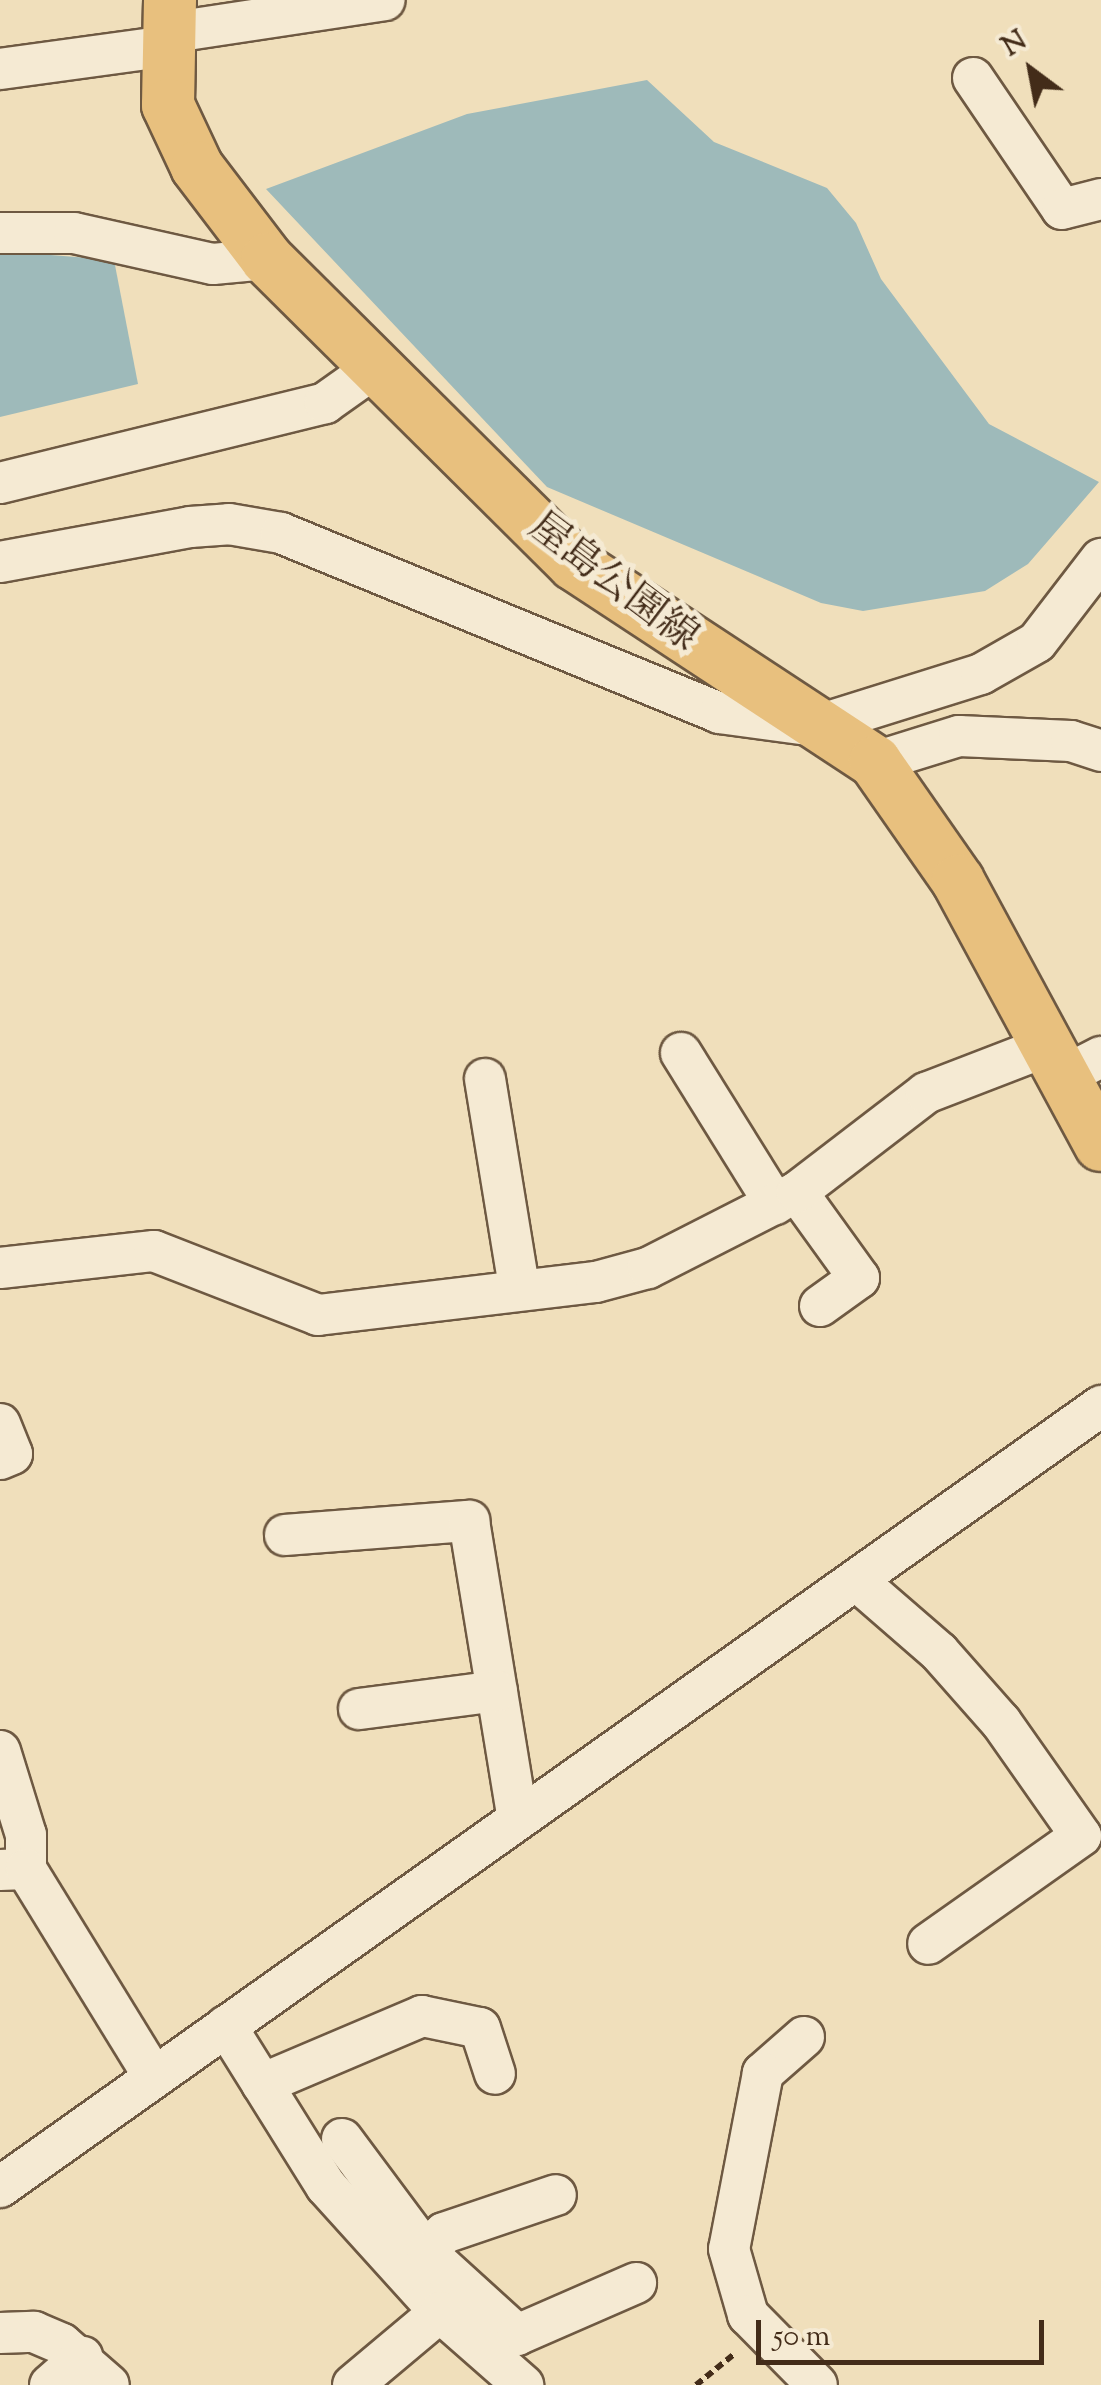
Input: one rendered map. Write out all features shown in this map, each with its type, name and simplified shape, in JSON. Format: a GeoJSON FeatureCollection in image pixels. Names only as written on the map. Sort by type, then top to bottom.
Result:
{"type":"FeatureCollection","features":[{"type":"Feature","properties":{"kind":"main road","name":"屋島公園線"},"geometry":{"type":"LineString","coordinates":[[168,27],[168,105],[196,167],[267,259],[574,564],[874,762],[958,880],[1071,1060],[1101,1145]]}},
{"type":"Feature","properties":{"kind":"street"},"geometry":{"type":"LineString","coordinates":[[0,70],[168,27],[385,0]]}},
{"type":"Feature","properties":{"kind":"street"},"geometry":{"type":"LineString","coordinates":[[973,78],[1062,209],[1101,200]]}},
{"type":"Feature","properties":{"kind":"street"},"geometry":{"type":"LineString","coordinates":[[0,233],[74,234],[213,264],[267,259]]}},
{"type":"Feature","properties":{"kind":"street"},"geometry":{"type":"LineString","coordinates":[[0,483],[325,404],[374,369]]}},
{"type":"Feature","properties":{"kind":"street"},"geometry":{"type":"LineString","coordinates":[[0,562],[190,527],[229,524],[281,534],[430,588],[719,712],[816,726],[981,674],[1037,642],[1101,560]]}},
{"type":"Feature","properties":{"kind":"street"},"geometry":{"type":"LineString","coordinates":[[874,762],[959,736],[1071,742],[1101,751]]}},
{"type":"Feature","properties":{"kind":"street"},"geometry":{"type":"LineString","coordinates":[[681,1053],[786,1198],[858,1278],[820,1306]]}},
{"type":"Feature","properties":{"kind":"street"},"geometry":{"type":"LineString","coordinates":[[0,1268],[154,1251],[318,1314],[519,1287],[596,1282],[648,1268],[786,1198],[926,1093],[1071,1060]]}},
{"type":"Feature","properties":{"kind":"street"},"geometry":{"type":"LineString","coordinates":[[485,1079],[519,1287]]}},
{"type":"Feature","properties":{"kind":"street"},"geometry":{"type":"LineString","coordinates":[[0,2186],[1101,1406]]}},
{"type":"Feature","properties":{"kind":"street"},"geometry":{"type":"LineString","coordinates":[[0,1424],[12,1454],[0,1459]]}},
{"type":"Feature","properties":{"kind":"street"},"geometry":{"type":"LineString","coordinates":[[285,1534],[469,1521],[518,1819]]}},
{"type":"Feature","properties":{"kind":"street"},"geometry":{"type":"LineString","coordinates":[[856,1580],[989,1708],[1080,1836],[928,1944]]}},
{"type":"Feature","properties":{"kind":"street"},"geometry":{"type":"LineString","coordinates":[[358,1709],[497,1691]]}},
{"type":"Feature","properties":{"kind":"street"},"geometry":{"type":"LineString","coordinates":[[0,1750],[26,1835],[13,1870],[154,2077]]}},
{"type":"Feature","properties":{"kind":"street"},"geometry":{"type":"LineString","coordinates":[[262,2084],[422,2016],[480,2028],[495,2074]]}},
{"type":"Feature","properties":{"kind":"street"},"geometry":{"type":"LineString","coordinates":[[226,2026],[326,2186],[416,2263],[517,2336],[636,2283]]}},
{"type":"Feature","properties":{"kind":"street"},"geometry":{"type":"LineString","coordinates":[[804,2038],[764,2073],[729,2249],[748,2314],[817,2385]]}},
{"type":"Feature","properties":{"kind":"street"},"geometry":{"type":"LineString","coordinates":[[342,2139],[416,2263],[440,2312],[523,2385]]}},
{"type":"Feature","properties":{"kind":"street"},"geometry":{"type":"LineString","coordinates":[[416,2263],[444,2233],[556,2195]]}},
{"type":"Feature","properties":{"kind":"street"},"geometry":{"type":"LineString","coordinates":[[353,2385],[440,2312]]}},
{"type":"Feature","properties":{"kind":"street"},"geometry":{"type":"LineString","coordinates":[[0,2332],[34,2332],[96,2371]]}},
{"type":"Feature","properties":{"kind":"street"},"geometry":{"type":"LineString","coordinates":[[50,2385],[96,2371]]}},
{"type":"Feature","properties":{"kind":"water"},"geometry":{"type":"Polygon","coordinates":[[[647,80],[714,142],[827,188],[856,223],[881,279],[989,424],[1099,482],[1028,564],[985,591],[863,611],[821,603],[547,487],[266,189],[467,114],[647,80]]]}},
{"type":"Feature","properties":{"kind":"water"},"geometry":{"type":"Polygon","coordinates":[[[0,251],[114,260],[138,384],[0,417],[0,251]]]}}]}
